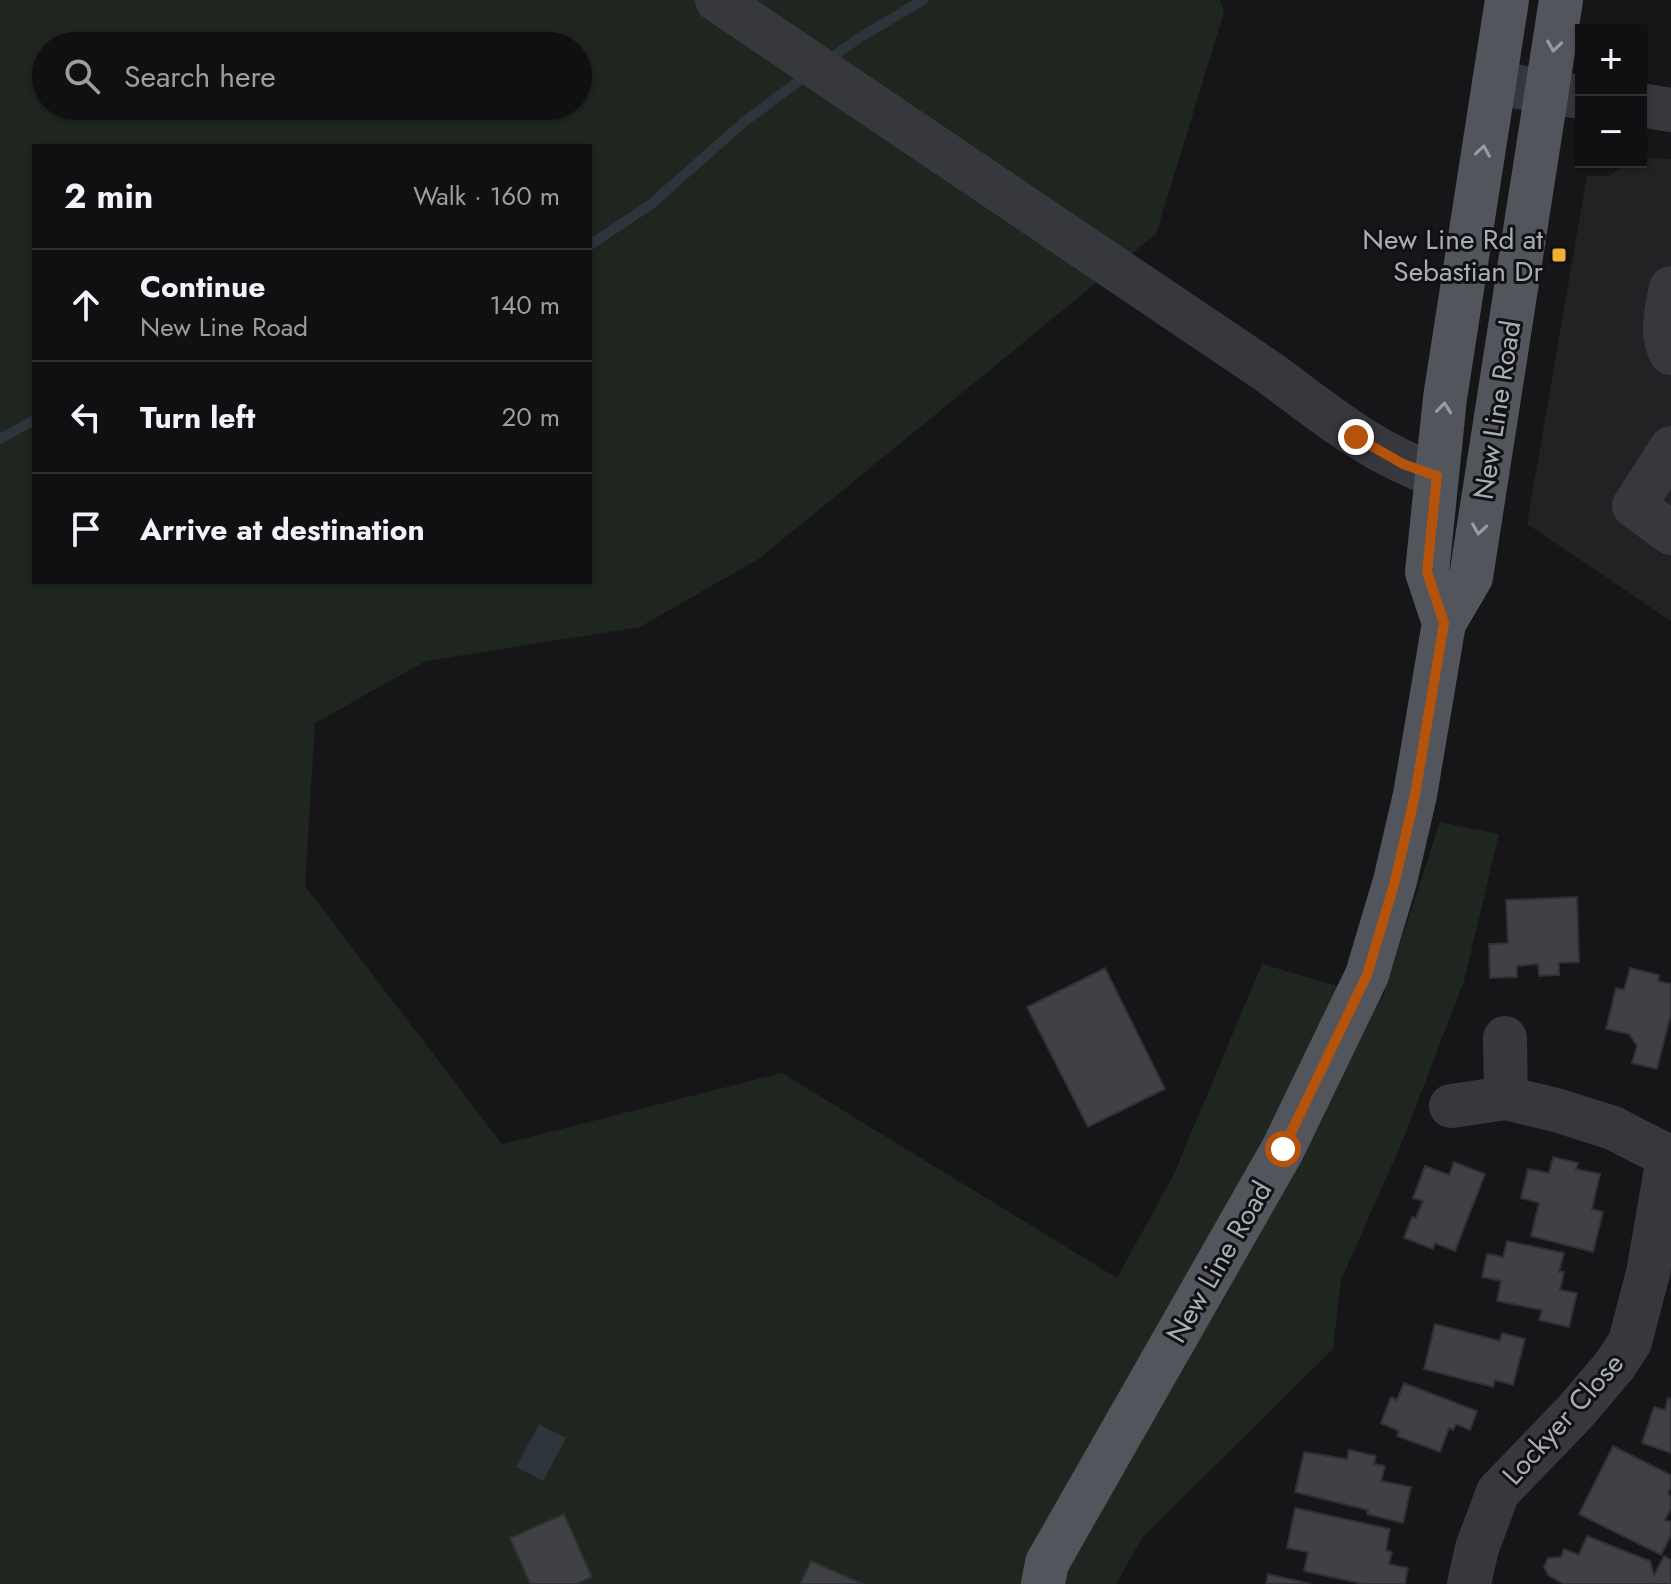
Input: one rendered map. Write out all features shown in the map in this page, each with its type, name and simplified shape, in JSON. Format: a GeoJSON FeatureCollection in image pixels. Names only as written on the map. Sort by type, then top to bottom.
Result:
{"type":"FeatureCollection","features":[{"type":"Feature","properties":{"kind":"main road","name":"New Line Road"},"geometry":{"type":"LineString","coordinates":[[1444,623],[1427,572],[1445,398],[1507,0]]}},
{"type":"Feature","properties":{"kind":"main road","name":"New Line Road"},"geometry":{"type":"LineString","coordinates":[[1037,1577],[1283,1149],[1367,975],[1395,881],[1415,795],[1444,623],[1471,577],[1564,95],[1561,0]]}},
{"type":"Feature","properties":{"kind":"street"},"geometry":{"type":"LineString","coordinates":[[717,0],[1270,373],[1356,437],[1403,464],[1437,476]]}},
{"type":"Feature","properties":{"kind":"street"},"geometry":{"type":"LineString","coordinates":[[1494,83],[1564,95]]}},
{"type":"Feature","properties":{"kind":"street"},"geometry":{"type":"LineString","coordinates":[[1647,106],[1671,110]]}},
{"type":"Feature","properties":{"kind":"street"},"geometry":{"type":"LineString","coordinates":[[1671,288],[1665,324],[1667,347],[1671,353]]}},
{"type":"Feature","properties":{"kind":"street"},"geometry":{"type":"LineString","coordinates":[[1671,448],[1634,506],[1671,533]]}},
{"type":"Feature","properties":{"kind":"street"},"geometry":{"type":"LineString","coordinates":[[1505,1038],[1506,1098]]}},
{"type":"Feature","properties":{"kind":"street"},"geometry":{"type":"LineString","coordinates":[[1451,1106],[1506,1098],[1613,1128],[1669,1158]]}},
{"type":"Feature","properties":{"kind":"street","name":"Lockyer Close"},"geometry":{"type":"LineString","coordinates":[[1469,1584],[1477,1548],[1498,1492],[1576,1411],[1630,1342],[1648,1273],[1669,1158]]}},
{"type":"Feature","properties":{"kind":"shaded area"},"geometry":{"type":"Polygon","coordinates":[[[0,0],[1220,0],[1224,12],[1156,234],[760,558],[640,627],[426,661],[315,723],[305,886],[502,1144],[782,1073],[1117,1278],[1174,1174],[1262,964],[1382,999],[1440,822],[1499,834],[1464,981],[1402,1142],[1341,1280],[1333,1349],[1142,1538],[1116,1584],[0,1584],[0,0]]]}},
{"type":"Feature","properties":{"kind":"shaded area"},"geometry":{"type":"Polygon","coordinates":[[[1647,157],[1671,159],[1671,621],[1527,524],[1587,175],[1608,176],[1620,168],[1647,168],[1647,157]]]}},
{"type":"Feature","properties":{"kind":"shaded area"},"geometry":{"type":"Polygon","coordinates":[[[539,1424],[566,1438],[543,1481],[516,1467],[539,1424]]]}},
{"type":"Feature","properties":{"kind":"building"},"geometry":{"type":"Polygon","coordinates":[[[1577,897],[1579,962],[1559,963],[1559,975],[1539,976],[1538,964],[1517,966],[1517,977],[1490,978],[1489,944],[1508,943],[1506,900],[1577,897]]]}},
{"type":"Feature","properties":{"kind":"building"},"geometry":{"type":"Polygon","coordinates":[[[1105,968],[1165,1089],[1088,1127],[1027,1007],[1105,968]]]}},
{"type":"Feature","properties":{"kind":"building"},"geometry":{"type":"Polygon","coordinates":[[[1630,968],[1659,975],[1658,981],[1671,984],[1671,1014],[1657,1069],[1632,1063],[1637,1046],[1629,1034],[1606,1029],[1616,988],[1624,990],[1630,968]]]}},
{"type":"Feature","properties":{"kind":"building"},"geometry":{"type":"Polygon","coordinates":[[[1553,1157],[1578,1163],[1576,1169],[1600,1174],[1592,1209],[1603,1212],[1593,1252],[1531,1236],[1539,1203],[1521,1198],[1528,1169],[1549,1173],[1553,1157]]]}},
{"type":"Feature","properties":{"kind":"building"},"geometry":{"type":"Polygon","coordinates":[[[1454,1162],[1485,1174],[1455,1251],[1435,1243],[1433,1249],[1404,1238],[1412,1217],[1416,1218],[1423,1201],[1413,1198],[1425,1166],[1449,1175],[1454,1162]]]}},
{"type":"Feature","properties":{"kind":"building"},"geometry":{"type":"Polygon","coordinates":[[[1507,1241],[1564,1253],[1559,1272],[1564,1272],[1560,1290],[1577,1293],[1569,1327],[1539,1320],[1542,1310],[1497,1301],[1501,1281],[1482,1277],[1487,1254],[1503,1257],[1507,1241]]]}},
{"type":"Feature","properties":{"kind":"building"},"geometry":{"type":"Polygon","coordinates":[[[1435,1324],[1500,1341],[1502,1333],[1525,1339],[1513,1385],[1495,1380],[1493,1387],[1424,1369],[1435,1324]]]}},
{"type":"Feature","properties":{"kind":"building"},"geometry":{"type":"Polygon","coordinates":[[[1404,1383],[1477,1411],[1470,1430],[1456,1424],[1453,1430],[1449,1428],[1440,1452],[1397,1436],[1399,1431],[1381,1423],[1391,1397],[1397,1400],[1404,1383]]]}},
{"type":"Feature","properties":{"kind":"building"},"geometry":{"type":"Polygon","coordinates":[[[1668,1398],[1671,1399],[1671,1453],[1642,1443],[1654,1407],[1665,1410],[1668,1398]]]}},
{"type":"Feature","properties":{"kind":"building"},"geometry":{"type":"Polygon","coordinates":[[[1613,1446],[1671,1475],[1668,1493],[1671,1508],[1665,1520],[1671,1522],[1671,1535],[1661,1555],[1579,1514],[1613,1446]]]}},
{"type":"Feature","properties":{"kind":"building"},"geometry":{"type":"Polygon","coordinates":[[[1349,1450],[1376,1456],[1374,1464],[1385,1466],[1381,1481],[1411,1487],[1403,1523],[1367,1514],[1368,1510],[1295,1492],[1304,1452],[1347,1459],[1349,1450]]]}},
{"type":"Feature","properties":{"kind":"building"},"geometry":{"type":"Polygon","coordinates":[[[1295,1508],[1390,1529],[1386,1550],[1392,1552],[1389,1564],[1408,1568],[1405,1584],[1363,1584],[1304,1571],[1308,1552],[1287,1548],[1295,1508]]]}},
{"type":"Feature","properties":{"kind":"building"},"geometry":{"type":"Polygon","coordinates":[[[564,1514],[592,1577],[576,1584],[530,1584],[510,1538],[564,1514]]]}},
{"type":"Feature","properties":{"kind":"building"},"geometry":{"type":"Polygon","coordinates":[[[1587,1536],[1650,1561],[1654,1575],[1664,1556],[1671,1560],[1671,1584],[1564,1584],[1548,1575],[1544,1567],[1548,1558],[1561,1557],[1564,1549],[1579,1555],[1587,1536]]]}},
{"type":"Feature","properties":{"kind":"building"},"geometry":{"type":"Polygon","coordinates":[[[811,1561],[863,1584],[800,1584],[811,1561]]]}},
{"type":"Feature","properties":{"kind":"building"},"geometry":{"type":"Polygon","coordinates":[[[1268,1574],[1311,1584],[1266,1584],[1268,1574]]]}},
{"type":"Feature","properties":{"kind":"waterway"},"geometry":{"type":"LineString","coordinates":[[827,61],[923,0]]}},
{"type":"Feature","properties":{"kind":"waterway"},"geometry":{"type":"LineString","coordinates":[[592,244],[650,205],[744,122],[807,75]]}},
{"type":"Feature","properties":{"kind":"waterway"},"geometry":{"type":"LineString","coordinates":[[0,439],[32,421]]}},
{"type":"Feature","properties":{"kind":"place","name":"New Line Rd at Sebastian Dr"},"geometry":{"type":"Point","coordinates":[1559,255]}},
{"type":"Feature","properties":{"kind":"route"},"geometry":{"type":"LineString","coordinates":[[1283,1149],[1367,975],[1395,881],[1415,795],[1444,623],[1427,572],[1437,476],[1403,464],[1356,437]]}}]}
